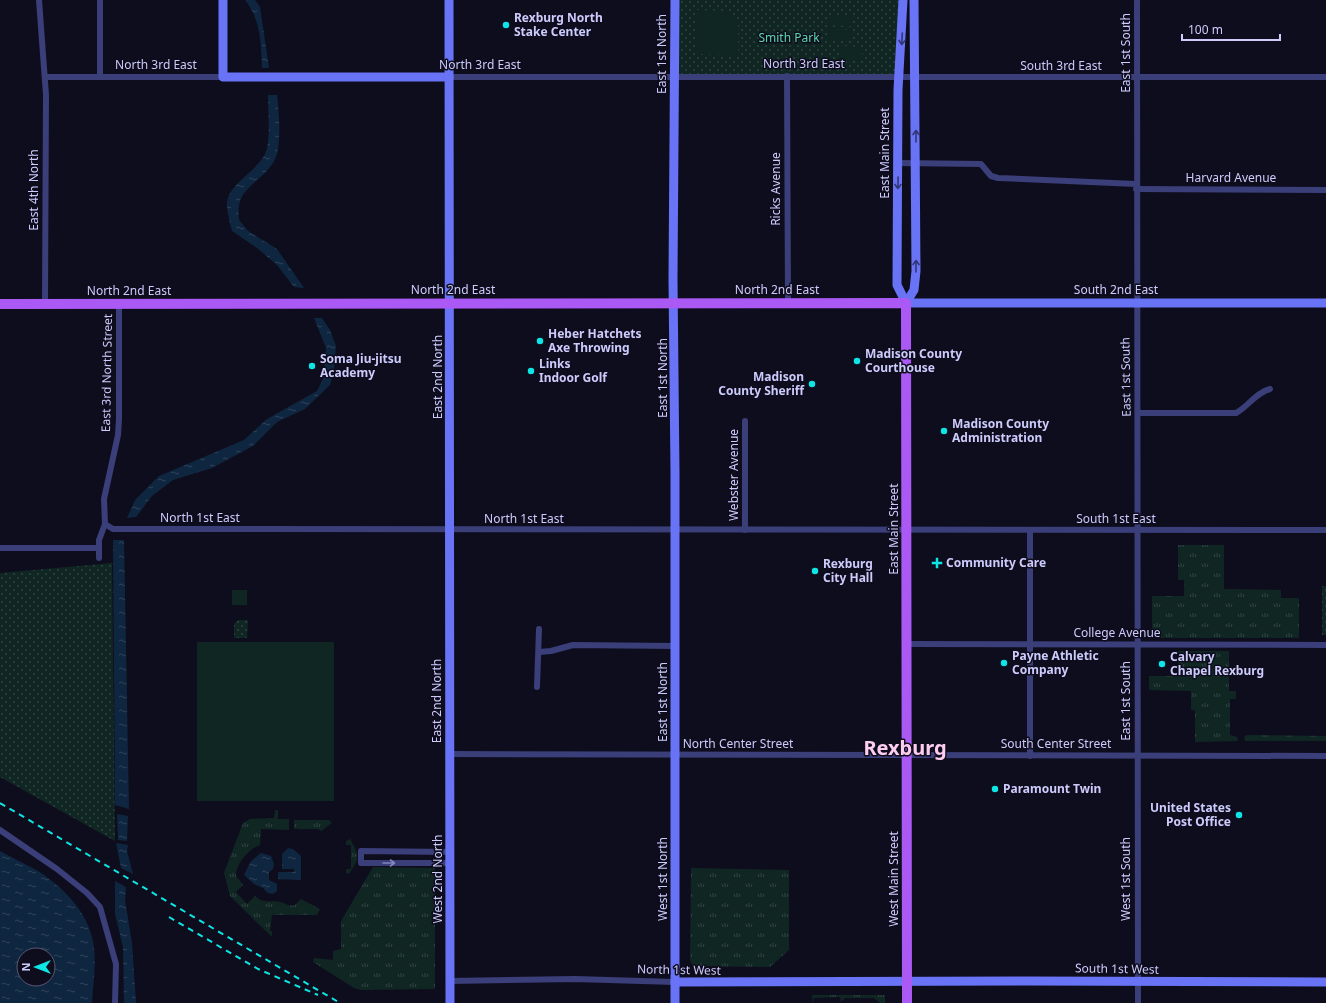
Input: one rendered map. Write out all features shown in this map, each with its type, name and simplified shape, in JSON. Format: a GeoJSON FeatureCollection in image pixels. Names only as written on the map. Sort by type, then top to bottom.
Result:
{"type":"FeatureCollection","features":[{"type":"Feature","properties":{"kind":"main road","name":"North 2nd East"},"geometry":{"type":"LineString","coordinates":[[0,304],[906,303]]}},
{"type":"Feature","properties":{"kind":"main road","name":"East Main Street"},"geometry":{"type":"LineString","coordinates":[[906,303],[907,756]]}},
{"type":"Feature","properties":{"kind":"main road","name":"West Main Street"},"geometry":{"type":"LineString","coordinates":[[907,756],[908,1003]]}},
{"type":"Feature","properties":{"kind":"street","name":"East 4th North"},"geometry":{"type":"LineString","coordinates":[[39,0],[45,77],[45,304]]}},
{"type":"Feature","properties":{"kind":"street"},"geometry":{"type":"LineString","coordinates":[[100,0],[100,76]]}},
{"type":"Feature","properties":{"kind":"street"},"geometry":{"type":"LineString","coordinates":[[223,77],[224,0]]}},
{"type":"Feature","properties":{"kind":"street","name":"East 2nd North"},"geometry":{"type":"LineString","coordinates":[[449,0],[449,754]]}},
{"type":"Feature","properties":{"kind":"street","name":"East 1st North"},"geometry":{"type":"LineString","coordinates":[[675,0],[674,303],[676,756]]}},
{"type":"Feature","properties":{"kind":"street","name":"East Main Street"},"geometry":{"type":"LineString","coordinates":[[903,0],[900,76],[898,90],[897,285],[906,303]]}},
{"type":"Feature","properties":{"kind":"street","name":"East Main Street"},"geometry":{"type":"LineString","coordinates":[[906,303],[914,290],[916,271],[916,76],[914,0]]}},
{"type":"Feature","properties":{"kind":"street","name":"East 1st South"},"geometry":{"type":"LineString","coordinates":[[1137,0],[1137,755]]}},
{"type":"Feature","properties":{"kind":"street","name":"Ricks Avenue"},"geometry":{"type":"LineString","coordinates":[[787,76],[788,303]]}},
{"type":"Feature","properties":{"kind":"street","name":"North 3rd East"},"geometry":{"type":"LineString","coordinates":[[45,77],[916,76]]}},
{"type":"Feature","properties":{"kind":"street","name":"South 3rd East"},"geometry":{"type":"LineString","coordinates":[[916,76],[1326,77]]}},
{"type":"Feature","properties":{"kind":"street","name":"Harvard Avenue"},"geometry":{"type":"LineString","coordinates":[[898,163],[981,164],[991,176],[998,178],[1136,187],[1326,190]]}},
{"type":"Feature","properties":{"kind":"street","name":"South 2nd East"},"geometry":{"type":"LineString","coordinates":[[906,303],[1326,303]]}},
{"type":"Feature","properties":{"kind":"street","name":"East 3rd North Street"},"geometry":{"type":"LineString","coordinates":[[98,548],[105,524],[104,499],[118,435],[119,304]]}},
{"type":"Feature","properties":{"kind":"street"},"geometry":{"type":"LineString","coordinates":[[1138,413],[1236,413],[1244,408],[1261,391],[1270,389]]}},
{"type":"Feature","properties":{"kind":"street","name":"Webster Avenue"},"geometry":{"type":"LineString","coordinates":[[745,421],[746,530]]}},
{"type":"Feature","properties":{"kind":"street","name":"North 1st East"},"geometry":{"type":"LineString","coordinates":[[105,524],[113,529],[907,529]]}},
{"type":"Feature","properties":{"kind":"street","name":"South 1st East"},"geometry":{"type":"LineString","coordinates":[[907,529],[1326,530]]}},
{"type":"Feature","properties":{"kind":"street"},"geometry":{"type":"LineString","coordinates":[[1030,530],[1030,756]]}},
{"type":"Feature","properties":{"kind":"street"},"geometry":{"type":"LineString","coordinates":[[0,548],[98,548],[99,558]]}},
{"type":"Feature","properties":{"kind":"street"},"geometry":{"type":"LineString","coordinates":[[537,687],[539,629]]}},
{"type":"Feature","properties":{"kind":"street","name":"College Avenue"},"geometry":{"type":"LineString","coordinates":[[907,644],[1031,643],[1326,645]]}},
{"type":"Feature","properties":{"kind":"street"},"geometry":{"type":"LineString","coordinates":[[539,652],[551,651],[573,645],[675,646]]}},
{"type":"Feature","properties":{"kind":"street","name":"North Center Street"},"geometry":{"type":"LineString","coordinates":[[449,754],[907,756]]}},
{"type":"Feature","properties":{"kind":"street","name":"West 2nd North"},"geometry":{"type":"LineString","coordinates":[[449,754],[450,1003]]}},
{"type":"Feature","properties":{"kind":"street","name":"West 1st South"},"geometry":{"type":"LineString","coordinates":[[1137,755],[1138,1003]]}},
{"type":"Feature","properties":{"kind":"street","name":"West 1st North"},"geometry":{"type":"LineString","coordinates":[[675,1003],[676,756]]}},
{"type":"Feature","properties":{"kind":"street","name":"South Center Street"},"geometry":{"type":"LineString","coordinates":[[907,756],[1326,756]]}},
{"type":"Feature","properties":{"kind":"street"},"geometry":{"type":"LineString","coordinates":[[0,830],[57,869],[88,893],[100,907],[116,964],[115,1003]]}},
{"type":"Feature","properties":{"kind":"street"},"geometry":{"type":"LineString","coordinates":[[450,852],[361,851],[361,863],[450,863]]}},
{"type":"Feature","properties":{"kind":"street","name":"North 1st West"},"geometry":{"type":"LineString","coordinates":[[450,981],[582,979],[675,982],[908,982]]}},
{"type":"Feature","properties":{"kind":"street","name":"South 1st West"},"geometry":{"type":"LineString","coordinates":[[908,982],[1326,982]]}},
{"type":"Feature","properties":{"kind":"green space","name":"Smith Park"},"geometry":{"type":"Polygon","coordinates":[[[675,0],[903,0],[900,76],[675,76],[675,0]]]}},
{"type":"Feature","properties":{"kind":"green space"},"geometry":{"type":"Polygon","coordinates":[[[696,10],[726,11],[738,22],[738,55],[695,54],[696,10]]]}},
{"type":"Feature","properties":{"kind":"green space"},"geometry":{"type":"Polygon","coordinates":[[[829,15],[852,15],[852,26],[829,25],[829,15]]]}},
{"type":"Feature","properties":{"kind":"green space"},"geometry":{"type":"Polygon","coordinates":[[[829,29],[852,30],[852,40],[828,40],[829,29]]]}},
{"type":"Feature","properties":{"kind":"green space"},"geometry":{"type":"Polygon","coordinates":[[[841,46],[863,47],[862,60],[841,60],[841,46]]]}},
{"type":"Feature","properties":{"kind":"green space"},"geometry":{"type":"Polygon","coordinates":[[[1178,545],[1224,545],[1224,589],[1281,590],[1281,598],[1299,598],[1299,638],[1152,638],[1152,596],[1184,596],[1184,580],[1178,580],[1178,545]]]}},
{"type":"Feature","properties":{"kind":"green space"},"geometry":{"type":"Polygon","coordinates":[[[112,563],[115,841],[0,777],[0,573],[112,563]]]}},
{"type":"Feature","properties":{"kind":"green space"},"geometry":{"type":"Polygon","coordinates":[[[1322,586],[1326,586],[1326,635],[1322,635],[1322,586]]]}},
{"type":"Feature","properties":{"kind":"green space"},"geometry":{"type":"Polygon","coordinates":[[[232,590],[247,590],[247,605],[232,605],[232,590]]]}},
{"type":"Feature","properties":{"kind":"green space"},"geometry":{"type":"Polygon","coordinates":[[[238,620],[248,620],[247,638],[234,638],[234,624],[238,620]]]}},
{"type":"Feature","properties":{"kind":"green space"},"geometry":{"type":"Polygon","coordinates":[[[197,642],[334,642],[334,801],[197,801],[197,642]]]}},
{"type":"Feature","properties":{"kind":"green space"},"geometry":{"type":"Polygon","coordinates":[[[1178,651],[1229,651],[1229,691],[1236,691],[1236,699],[1230,699],[1230,735],[1237,737],[1238,741],[1195,742],[1195,710],[1191,710],[1191,691],[1149,690],[1149,676],[1178,676],[1178,651]]]}},
{"type":"Feature","properties":{"kind":"green space"},"geometry":{"type":"Polygon","coordinates":[[[1247,735],[1326,736],[1326,741],[1245,741],[1244,737],[1247,735]]]}},
{"type":"Feature","properties":{"kind":"green space"},"geometry":{"type":"Polygon","coordinates":[[[275,810],[278,810],[278,819],[289,819],[289,830],[261,829],[260,845],[248,853],[238,866],[236,876],[243,885],[236,892],[247,904],[255,896],[264,901],[280,902],[291,906],[295,905],[301,899],[320,909],[317,915],[272,915],[270,931],[272,931],[272,937],[230,896],[224,873],[243,823],[250,819],[274,818],[275,810]]]}},
{"type":"Feature","properties":{"kind":"green space"},"geometry":{"type":"Polygon","coordinates":[[[294,820],[329,820],[332,823],[321,831],[318,829],[294,829],[294,820]]]}},
{"type":"Feature","properties":{"kind":"green space"},"geometry":{"type":"Polygon","coordinates":[[[350,839],[356,850],[357,860],[349,874],[346,873],[346,869],[351,869],[351,845],[346,845],[346,841],[350,839]]]}},
{"type":"Feature","properties":{"kind":"green space"},"geometry":{"type":"Polygon","coordinates":[[[373,867],[435,868],[435,989],[361,990],[354,988],[313,962],[314,958],[333,960],[333,951],[341,949],[341,921],[373,867]]]}},
{"type":"Feature","properties":{"kind":"green space"},"geometry":{"type":"Polygon","coordinates":[[[691,868],[789,870],[789,950],[770,967],[693,966],[690,961],[691,868]]]}},
{"type":"Feature","properties":{"kind":"green space"},"geometry":{"type":"Polygon","coordinates":[[[812,995],[885,995],[885,1003],[880,1003],[874,998],[845,998],[841,1002],[840,997],[814,998],[813,1003],[812,995]]]}},
{"type":"Feature","properties":{"kind":"water"},"geometry":{"type":"Polygon","coordinates":[[[245,0],[255,0],[260,7],[269,68],[262,68],[257,24],[245,0]]]}},
{"type":"Feature","properties":{"kind":"water"},"geometry":{"type":"Polygon","coordinates":[[[268,95],[277,95],[279,132],[277,154],[274,162],[241,198],[239,220],[248,231],[277,249],[304,288],[294,287],[277,265],[257,248],[232,231],[228,216],[228,199],[231,192],[261,161],[267,149],[269,134],[268,95]]]}},
{"type":"Feature","properties":{"kind":"water"},"geometry":{"type":"Polygon","coordinates":[[[314,318],[322,318],[330,330],[336,346],[334,370],[330,385],[305,409],[277,422],[253,446],[212,468],[173,480],[152,496],[136,517],[127,518],[135,500],[159,476],[244,440],[267,419],[317,391],[324,377],[326,348],[314,318]]]}},
{"type":"Feature","properties":{"kind":"water"},"geometry":{"type":"Polygon","coordinates":[[[113,540],[124,540],[129,809],[115,805],[113,540]]]}},
{"type":"Feature","properties":{"kind":"water"},"geometry":{"type":"Polygon","coordinates":[[[117,814],[128,816],[127,841],[118,840],[117,814]]]}},
{"type":"Feature","properties":{"kind":"water"},"geometry":{"type":"Polygon","coordinates":[[[116,843],[128,845],[127,851],[133,874],[121,868],[116,843]]]}},
{"type":"Feature","properties":{"kind":"water"},"geometry":{"type":"Polygon","coordinates":[[[288,848],[293,849],[301,856],[301,880],[278,879],[278,872],[294,872],[294,869],[282,869],[282,854],[288,848]]]}},
{"type":"Feature","properties":{"kind":"water"},"geometry":{"type":"Polygon","coordinates":[[[0,851],[47,877],[73,901],[86,920],[94,949],[95,964],[92,1003],[0,1003],[0,851]]]}},
{"type":"Feature","properties":{"kind":"water"},"geometry":{"type":"Polygon","coordinates":[[[261,853],[271,856],[274,864],[273,869],[269,872],[269,880],[277,884],[277,891],[273,894],[268,893],[263,888],[254,884],[244,875],[251,861],[261,853]]]}},
{"type":"Feature","properties":{"kind":"water"},"geometry":{"type":"Polygon","coordinates":[[[115,881],[126,887],[125,900],[132,943],[136,1003],[124,1003],[123,947],[115,914],[115,881]]]}},
{"type":"Feature","properties":{"kind":"railway"},"geometry":{"type":"LineString","coordinates":[[0,803],[340,1003]]}},
{"type":"Feature","properties":{"kind":"railway"},"geometry":{"type":"LineString","coordinates":[[169,917],[258,969],[318,995]]}},
{"type":"Feature","properties":{"kind":"place","name":"Rexburg North Stake Center"},"geometry":{"type":"Point","coordinates":[506,25]}},
{"type":"Feature","properties":{"kind":"place","name":"Heber Hatchets Axe Throwing"},"geometry":{"type":"Point","coordinates":[540,341]}},
{"type":"Feature","properties":{"kind":"place","name":"Madison County Courthouse"},"geometry":{"type":"Point","coordinates":[857,361]}},
{"type":"Feature","properties":{"kind":"place","name":"Soma Jiu-jitsu Academy"},"geometry":{"type":"Point","coordinates":[312,366]}},
{"type":"Feature","properties":{"kind":"place","name":"Links Indoor Golf"},"geometry":{"type":"Point","coordinates":[531,371]}},
{"type":"Feature","properties":{"kind":"place","name":"Madison County Sheriff"},"geometry":{"type":"Point","coordinates":[812,384]}},
{"type":"Feature","properties":{"kind":"place","name":"Madison County Administration"},"geometry":{"type":"Point","coordinates":[944,431]}},
{"type":"Feature","properties":{"kind":"place","name":"Community Care"},"geometry":{"type":"Point","coordinates":[937,563]}},
{"type":"Feature","properties":{"kind":"place","name":"Rexburg City Hall"},"geometry":{"type":"Point","coordinates":[815,571]}},
{"type":"Feature","properties":{"kind":"place","name":"Payne Athletic Company"},"geometry":{"type":"Point","coordinates":[1004,663]}},
{"type":"Feature","properties":{"kind":"place","name":"Calvary Chapel Rexburg"},"geometry":{"type":"Point","coordinates":[1162,664]}},
{"type":"Feature","properties":{"kind":"place","name":"Paramount Twin"},"geometry":{"type":"Point","coordinates":[995,789]}},
{"type":"Feature","properties":{"kind":"place","name":"United States Post Office"},"geometry":{"type":"Point","coordinates":[1239,815]}},
{"type":"Feature","properties":{"kind":"district","name":"Rexburg"},"geometry":{"type":"Point","coordinates":[905,748]}}]}
